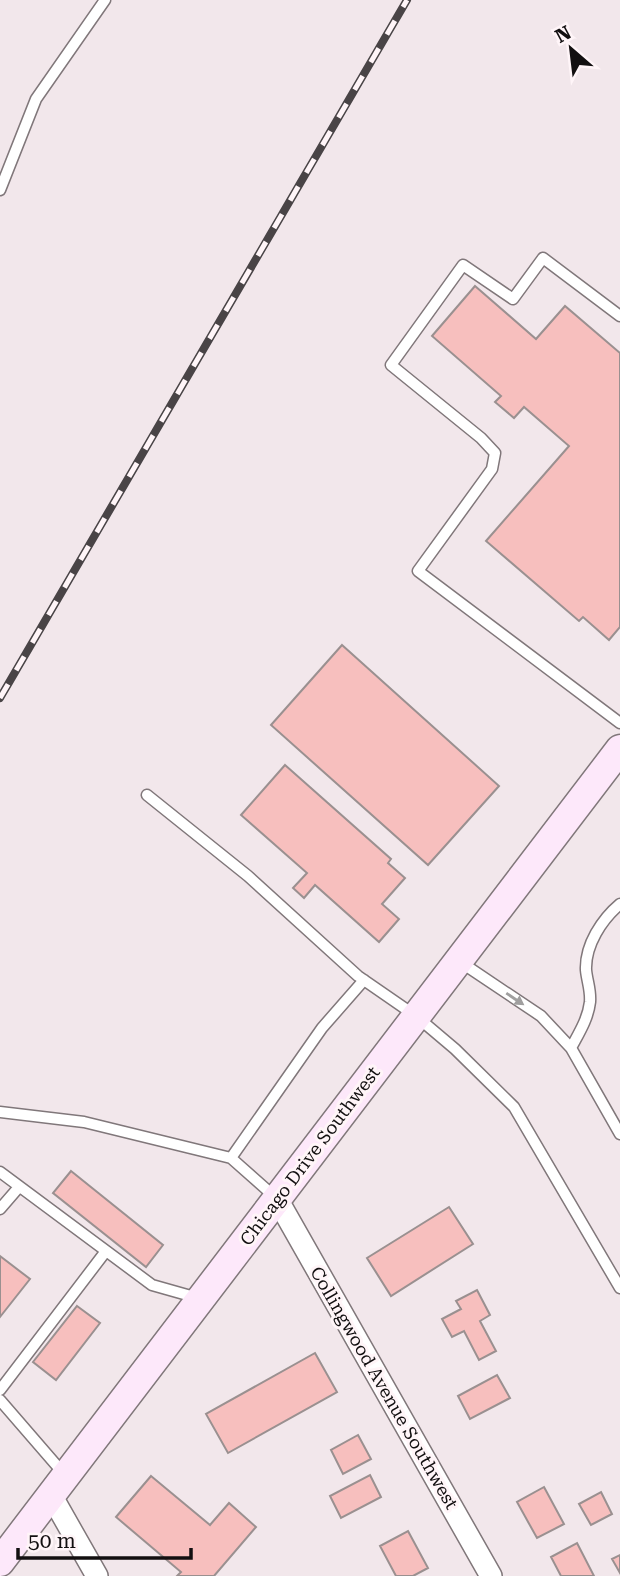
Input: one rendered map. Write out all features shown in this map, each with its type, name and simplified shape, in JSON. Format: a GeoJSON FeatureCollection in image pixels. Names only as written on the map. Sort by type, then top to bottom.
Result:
{"type":"FeatureCollection","features":[{"type":"Feature","properties":{"kind":"main road","name":"Chicago Drive Southwest"},"geometry":{"type":"LineString","coordinates":[[0,1562],[416,1016],[616,763]]}},
{"type":"Feature","properties":{"kind":"street","name":"Collingwood Avenue Southwest"},"geometry":{"type":"LineString","coordinates":[[277,1199],[491,1576]]}},
{"type":"Feature","properties":{"kind":"street"},"geometry":{"type":"LineString","coordinates":[[58,1485],[97,1576]]}},
{"type":"Feature","properties":{"kind":"lane"},"geometry":{"type":"LineString","coordinates":[[0,190],[36,99],[105,0]]}},
{"type":"Feature","properties":{"kind":"lane"},"geometry":{"type":"LineString","coordinates":[[620,316],[543,258],[513,299],[463,265],[391,365],[481,438],[495,453],[492,469],[418,571],[620,723]]}},
{"type":"Feature","properties":{"kind":"lane"},"geometry":{"type":"LineString","coordinates":[[147,795],[248,876],[364,980],[416,1016],[455,1049],[514,1107],[620,1288]]}},
{"type":"Feature","properties":{"kind":"lane"},"geometry":{"type":"LineString","coordinates":[[572,1048],[589,1005],[590,986],[586,971],[592,943],[610,912],[620,904]]}},
{"type":"Feature","properties":{"kind":"lane"},"geometry":{"type":"LineString","coordinates":[[459,961],[541,1016],[572,1048],[620,1134]]}},
{"type":"Feature","properties":{"kind":"lane"},"geometry":{"type":"LineString","coordinates":[[231,1158],[322,1028],[364,980]]}},
{"type":"Feature","properties":{"kind":"lane"},"geometry":{"type":"LineString","coordinates":[[0,1112],[84,1122],[231,1158],[277,1199]]}},
{"type":"Feature","properties":{"kind":"lane"},"geometry":{"type":"LineString","coordinates":[[0,1172],[152,1285],[201,1299]]}},
{"type":"Feature","properties":{"kind":"lane"},"geometry":{"type":"LineString","coordinates":[[0,1209],[19,1187]]}},
{"type":"Feature","properties":{"kind":"lane"},"geometry":{"type":"LineString","coordinates":[[0,1390],[106,1251]]}},
{"type":"Feature","properties":{"kind":"lane"},"geometry":{"type":"LineString","coordinates":[[0,1400],[58,1485]]}},
{"type":"Feature","properties":{"kind":"building"},"geometry":{"type":"Polygon","coordinates":[[[475,286],[536,339],[565,306],[620,353],[620,627],[609,640],[583,617],[579,621],[486,541],[569,446],[524,407],[514,418],[495,402],[501,396],[432,336],[475,286]]]}},
{"type":"Feature","properties":{"kind":"building"},"geometry":{"type":"Polygon","coordinates":[[[342,645],[499,786],[428,865],[271,725],[342,645]]]}},
{"type":"Feature","properties":{"kind":"building"},"geometry":{"type":"Polygon","coordinates":[[[285,765],[391,859],[388,863],[405,878],[382,904],[399,919],[379,942],[315,885],[304,898],[293,888],[307,873],[241,815],[285,765]]]}},
{"type":"Feature","properties":{"kind":"building"},"geometry":{"type":"Polygon","coordinates":[[[71,1171],[163,1245],[146,1267],[53,1193],[71,1171]]]}},
{"type":"Feature","properties":{"kind":"building"},"geometry":{"type":"Polygon","coordinates":[[[449,1207],[473,1244],[391,1296],[367,1258],[449,1207]]]}},
{"type":"Feature","properties":{"kind":"building"},"geometry":{"type":"Polygon","coordinates":[[[0,1256],[30,1279],[0,1317],[0,1256]]]}},
{"type":"Feature","properties":{"kind":"building"},"geometry":{"type":"Polygon","coordinates":[[[477,1290],[490,1315],[480,1321],[496,1351],[479,1360],[464,1331],[452,1337],[442,1319],[461,1309],[456,1301],[477,1290]]]}},
{"type":"Feature","properties":{"kind":"building"},"geometry":{"type":"Polygon","coordinates":[[[77,1306],[100,1323],[56,1380],[33,1362],[77,1306]]]}},
{"type":"Feature","properties":{"kind":"building"},"geometry":{"type":"Polygon","coordinates":[[[315,1353],[337,1392],[228,1453],[206,1414],[315,1353]]]}},
{"type":"Feature","properties":{"kind":"building"},"geometry":{"type":"Polygon","coordinates":[[[497,1375],[510,1398],[470,1419],[458,1396],[497,1375]]]}},
{"type":"Feature","properties":{"kind":"building"},"geometry":{"type":"Polygon","coordinates":[[[358,1435],[371,1459],[343,1474],[331,1450],[358,1435]]]}},
{"type":"Feature","properties":{"kind":"building"},"geometry":{"type":"Polygon","coordinates":[[[370,1475],[381,1497],[341,1518],[330,1496],[370,1475]]]}},
{"type":"Feature","properties":{"kind":"building"},"geometry":{"type":"Polygon","coordinates":[[[151,1476],[210,1525],[229,1503],[256,1527],[214,1576],[177,1576],[181,1572],[116,1517],[151,1476]]]}},
{"type":"Feature","properties":{"kind":"building"},"geometry":{"type":"Polygon","coordinates":[[[544,1487],[564,1524],[537,1538],[517,1502],[544,1487]]]}},
{"type":"Feature","properties":{"kind":"building"},"geometry":{"type":"Polygon","coordinates":[[[601,1492],[612,1514],[591,1525],[579,1504],[601,1492]]]}},
{"type":"Feature","properties":{"kind":"building"},"geometry":{"type":"Polygon","coordinates":[[[408,1531],[428,1568],[413,1576],[396,1576],[380,1546],[408,1531]]]}},
{"type":"Feature","properties":{"kind":"building"},"geometry":{"type":"Polygon","coordinates":[[[577,1543],[594,1576],[561,1576],[551,1557],[577,1543]]]}},
{"type":"Feature","properties":{"kind":"building"},"geometry":{"type":"Polygon","coordinates":[[[620,1555],[620,1573],[612,1559],[620,1555]]]}},
{"type":"Feature","properties":{"kind":"railway"},"geometry":{"type":"LineString","coordinates":[[0,698],[407,0]]}}]}
